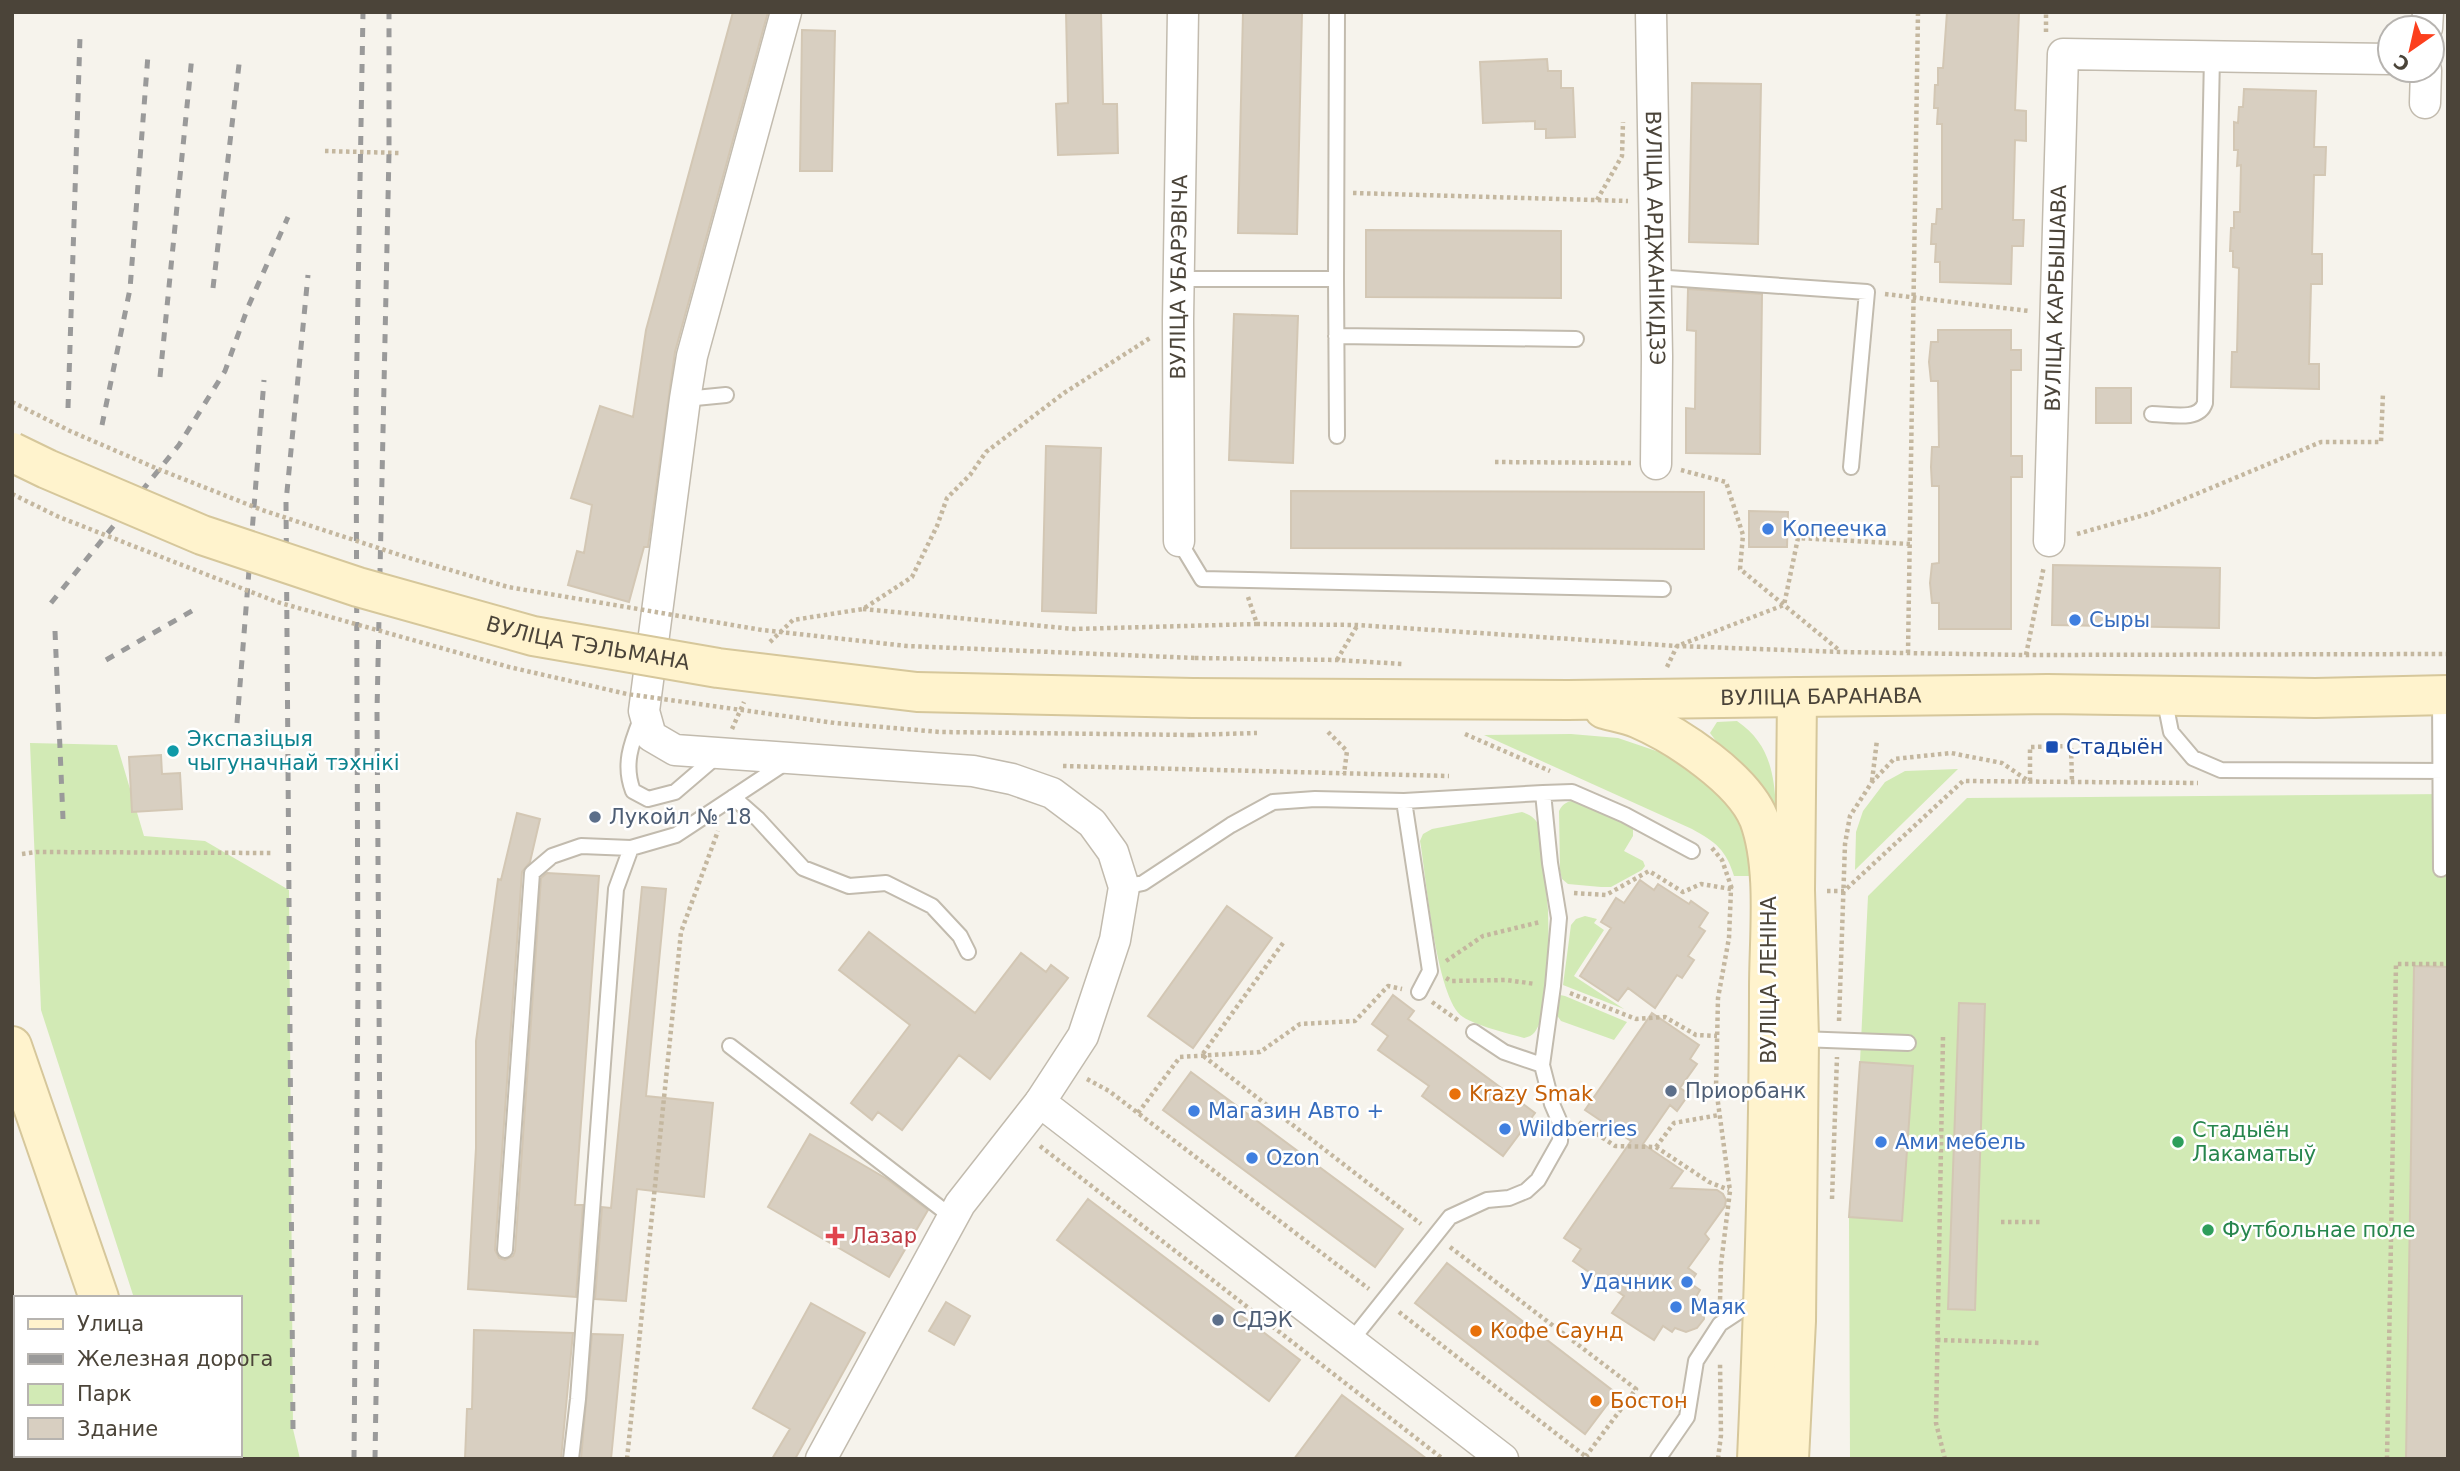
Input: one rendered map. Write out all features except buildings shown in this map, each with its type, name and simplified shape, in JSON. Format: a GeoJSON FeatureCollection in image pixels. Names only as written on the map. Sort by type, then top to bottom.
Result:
{"type":"FeatureCollection","features":[{"type":"Feature","properties":{"kind":"main road","name":"ВУЛІЦА ТЭЛЬМАНА"},"geometry":{"type":"LineString","coordinates":[[12,452],[202,535],[358,587],[533,636],[718,668],[917,692],[1193,698]]}},
{"type":"Feature","properties":{"kind":"main road","name":"ВУЛІЦА БАРАНАВА"},"geometry":{"type":"LineString","coordinates":[[1193,698],[1568,700],[2033,694],[2315,698],[2444,695]]}},
{"type":"Feature","properties":{"kind":"main road","name":"ВУЛІЦА ЛЕНІНА"},"geometry":{"type":"LineString","coordinates":[[1789,1459],[1796,1321],[1799,1039],[1795,890],[1797,697]]}},
{"type":"Feature","properties":{"kind":"main road","name":"ВУЛІЦА ЛЕНІНА"},"geometry":{"type":"LineString","coordinates":[[1568,700],[1637,718],[1674,736],[1699,753],[1743,794],[1758,818],[1766,850],[1770,891],[1769,1090],[1765,1294],[1757,1459]]}},
{"type":"Feature","properties":{"kind":"main road"},"geometry":{"type":"LineString","coordinates":[[12,1046],[98,1296]]}},
{"type":"Feature","properties":{"kind":"street"},"geometry":{"type":"LineString","coordinates":[[786,12],[692,356],[645,711],[651,736],[675,750],[973,771],[1025,783],[1052,793],[1091,823],[1113,852],[1124,887],[1115,940],[1083,1036],[1040,1102],[960,1204],[821,1459]]}},
{"type":"Feature","properties":{"kind":"street","name":"ВУЛІЦА УБАРЭВІЧА"},"geometry":{"type":"LineString","coordinates":[[1179,541],[1178,320],[1183,12]]}},
{"type":"Feature","properties":{"kind":"street","name":"ВУЛІЦА АРДЖАНІКІДЗЭ"},"geometry":{"type":"LineString","coordinates":[[1651,12],[1657,356],[1656,464]]}},
{"type":"Feature","properties":{"kind":"street","name":"ВУЛІЦА КАРБЫШАВА"},"geometry":{"type":"LineString","coordinates":[[2049,541],[2063,54],[2212,56]]}},
{"type":"Feature","properties":{"kind":"street"},"geometry":{"type":"LineString","coordinates":[[2212,56],[2376,58]]}},
{"type":"Feature","properties":{"kind":"street"},"geometry":{"type":"LineString","coordinates":[[2424,103],[2425,84]]}},
{"type":"Feature","properties":{"kind":"street"},"geometry":{"type":"LineString","coordinates":[[1040,1102],[1503,1459]]}},
{"type":"Feature","properties":{"kind":"lane"},"geometry":{"type":"LineString","coordinates":[[1336,436],[1337,12]]}},
{"type":"Feature","properties":{"kind":"lane"},"geometry":{"type":"LineString","coordinates":[[2152,414],[2196,415],[2203,410],[2205,403],[2212,56]]}},
{"type":"Feature","properties":{"kind":"lane"},"geometry":{"type":"LineString","coordinates":[[1654,277],[1867,292],[1851,467]]}},
{"type":"Feature","properties":{"kind":"lane"},"geometry":{"type":"LineString","coordinates":[[1179,279],[1336,279]]}},
{"type":"Feature","properties":{"kind":"lane"},"geometry":{"type":"LineString","coordinates":[[1336,336],[1576,339]]}},
{"type":"Feature","properties":{"kind":"lane"},"geometry":{"type":"LineString","coordinates":[[685,398],[726,395]]}},
{"type":"Feature","properties":{"kind":"lane"},"geometry":{"type":"LineString","coordinates":[[1179,541],[1202,579],[1663,589]]}},
{"type":"Feature","properties":{"kind":"lane"},"geometry":{"type":"LineString","coordinates":[[2441,869],[2444,695]]}},
{"type":"Feature","properties":{"kind":"lane"},"geometry":{"type":"LineString","coordinates":[[2164,696],[2171,732],[2193,758],[2221,770],[2444,771]]}},
{"type":"Feature","properties":{"kind":"lane"},"geometry":{"type":"LineString","coordinates":[[645,711],[629,748],[628,777],[633,791],[640,795],[648,799],[675,792],[722,753]]}},
{"type":"Feature","properties":{"kind":"lane"},"geometry":{"type":"LineString","coordinates":[[505,1250],[532,873],[552,856],[581,846],[631,848],[676,835],[792,758]]}},
{"type":"Feature","properties":{"kind":"lane"},"geometry":{"type":"LineString","coordinates":[[1124,887],[1143,883],[1231,825],[1273,802],[1315,799],[1404,801],[1572,792],[1625,815],[1692,850]]}},
{"type":"Feature","properties":{"kind":"lane"},"geometry":{"type":"LineString","coordinates":[[1351,1341],[1450,1217],[1487,1200],[1509,1198],[1526,1191],[1538,1180],[1560,1141],[1561,1125],[1552,1104],[1542,1065],[1559,918],[1543,793]]}},
{"type":"Feature","properties":{"kind":"lane"},"geometry":{"type":"LineString","coordinates":[[731,799],[758,819],[803,868],[849,886],[886,883],[932,906],[960,936],[968,952]]}},
{"type":"Feature","properties":{"kind":"lane"},"geometry":{"type":"LineString","coordinates":[[1404,801],[1430,971],[1419,992]]}},
{"type":"Feature","properties":{"kind":"lane"},"geometry":{"type":"LineString","coordinates":[[570,1459],[578,1399],[615,889],[631,848]]}},
{"type":"Feature","properties":{"kind":"lane"},"geometry":{"type":"LineString","coordinates":[[1474,1032],[1504,1052],[1542,1065]]}},
{"type":"Feature","properties":{"kind":"lane"},"geometry":{"type":"LineString","coordinates":[[1799,1039],[1908,1043]]}},
{"type":"Feature","properties":{"kind":"lane"},"geometry":{"type":"LineString","coordinates":[[730,1046],[952,1217]]}},
{"type":"Feature","properties":{"kind":"lane"},"geometry":{"type":"LineString","coordinates":[[1658,1459],[1687,1417],[1696,1361],[1720,1325],[1765,1294]]}},
{"type":"Feature","properties":{"kind":"path"},"geometry":{"type":"LineString","coordinates":[[1908,653],[1918,12]]}},
{"type":"Feature","properties":{"kind":"path"},"geometry":{"type":"LineString","coordinates":[[1597,200],[1622,156],[1623,117]]}},
{"type":"Feature","properties":{"kind":"path"},"geometry":{"type":"LineString","coordinates":[[325,151],[399,153]]}},
{"type":"Feature","properties":{"kind":"path"},"geometry":{"type":"LineString","coordinates":[[1336,192],[1653,202]]}},
{"type":"Feature","properties":{"kind":"path"},"geometry":{"type":"LineString","coordinates":[[1867,292],[2054,314]]}},
{"type":"Feature","properties":{"kind":"path"},"geometry":{"type":"LineString","coordinates":[[863,609],[912,577],[937,526],[947,498],[970,475],[986,452],[1064,393],[1178,320]]}},
{"type":"Feature","properties":{"kind":"path"},"geometry":{"type":"LineString","coordinates":[[2026,655],[2049,541],[2151,513],[2321,442],[2381,442],[2383,393]]}},
{"type":"Feature","properties":{"kind":"path"},"geometry":{"type":"LineString","coordinates":[[12,401],[70,431],[262,510],[508,587],[762,630],[907,646],[1195,658]]}},
{"type":"Feature","properties":{"kind":"path"},"geometry":{"type":"LineString","coordinates":[[1495,462],[1656,464],[1726,482],[1743,535],[1741,569],[1841,652]]}},
{"type":"Feature","properties":{"kind":"path"},"geometry":{"type":"LineString","coordinates":[[1784,605],[1798,538],[1910,544]]}},
{"type":"Feature","properties":{"kind":"path"},"geometry":{"type":"LineString","coordinates":[[1242,580],[1257,624]]}},
{"type":"Feature","properties":{"kind":"path"},"geometry":{"type":"LineString","coordinates":[[1666,669],[1677,646],[1784,605]]}},
{"type":"Feature","properties":{"kind":"path"},"geometry":{"type":"LineString","coordinates":[[765,653],[771,640],[793,620],[863,609],[1074,629],[1257,624],[1357,625],[1677,646],[1841,652],[2026,655],[2448,654]]}},
{"type":"Feature","properties":{"kind":"path"},"geometry":{"type":"LineString","coordinates":[[1336,660],[1357,625]]}},
{"type":"Feature","properties":{"kind":"path"},"geometry":{"type":"LineString","coordinates":[[722,753],[749,690]]}},
{"type":"Feature","properties":{"kind":"path"},"geometry":{"type":"LineString","coordinates":[[1327,731],[1347,751],[1344,772]]}},
{"type":"Feature","properties":{"kind":"path"},"geometry":{"type":"LineString","coordinates":[[1872,782],[1877,740]]}},
{"type":"Feature","properties":{"kind":"path"},"geometry":{"type":"LineString","coordinates":[[2030,782],[2030,747],[2071,746],[2072,782]]}},
{"type":"Feature","properties":{"kind":"path"},"geometry":{"type":"LineString","coordinates":[[1832,1203],[1844,844],[1850,816],[1872,782],[1895,759],[1951,753],[2002,762],[2030,782]]}},
{"type":"Feature","properties":{"kind":"path"},"geometry":{"type":"LineString","coordinates":[[1025,783],[1040,766],[1462,776]]}},
{"type":"Feature","properties":{"kind":"path"},"geometry":{"type":"LineString","coordinates":[[1823,891],[1844,891],[1963,781],[2209,783]]}},
{"type":"Feature","properties":{"kind":"path"},"geometry":{"type":"LineString","coordinates":[[627,1459],[681,932],[731,799]]}},
{"type":"Feature","properties":{"kind":"path"},"geometry":{"type":"LineString","coordinates":[[22,854],[271,853]]}},
{"type":"Feature","properties":{"kind":"path"},"geometry":{"type":"LineString","coordinates":[[1555,892],[1606,895],[1649,871],[1683,892],[1701,884],[1731,889],[1729,938],[1718,998],[1717,1036],[1716,1088],[1730,1191],[1721,1264],[1721,1436],[1718,1459]]}},
{"type":"Feature","properties":{"kind":"path"},"geometry":{"type":"LineString","coordinates":[[1430,971],[1483,936],[1559,918]]}},
{"type":"Feature","properties":{"kind":"path"},"geometry":{"type":"LineString","coordinates":[[1202,1055],[1283,943]]}},
{"type":"Feature","properties":{"kind":"path"},"geometry":{"type":"LineString","coordinates":[[2387,1459],[2396,964],[2448,964]]}},
{"type":"Feature","properties":{"kind":"path"},"geometry":{"type":"LineString","coordinates":[[1430,971],[1451,981],[1507,980],[1553,986],[1636,1019],[1665,1017],[1696,1035],[1717,1036]]}},
{"type":"Feature","properties":{"kind":"path"},"geometry":{"type":"LineString","coordinates":[[1138,1114],[1180,1057],[1260,1052],[1300,1024],[1355,1021],[1388,986],[1419,992],[1474,1032]]}},
{"type":"Feature","properties":{"kind":"path"},"geometry":{"type":"LineString","coordinates":[[1943,1037],[1936,1423],[1945,1459]]}},
{"type":"Feature","properties":{"kind":"path"},"geometry":{"type":"LineString","coordinates":[[1063,1066],[1109,1091],[1588,1458],[1636,1389],[1202,1055]]}},
{"type":"Feature","properties":{"kind":"path"},"geometry":{"type":"LineString","coordinates":[[1552,1104],[1615,1146],[1656,1147],[1709,1182],[1730,1191]]}},
{"type":"Feature","properties":{"kind":"path"},"geometry":{"type":"LineString","coordinates":[[1656,1147],[1674,1123],[1719,1115]]}},
{"type":"Feature","properties":{"kind":"path"},"geometry":{"type":"LineString","coordinates":[[1018,1130],[1443,1459]]}},
{"type":"Feature","properties":{"kind":"path"},"geometry":{"type":"LineString","coordinates":[[2001,1222],[2042,1222]]}},
{"type":"Feature","properties":{"kind":"path"},"geometry":{"type":"LineString","coordinates":[[1937,1340],[2040,1343]]}},
{"type":"Feature","properties":{"kind":"green space"},"geometry":{"type":"Polygon","coordinates":[[[1737,721],[1756,739],[1768,759],[1774,782],[1776,808],[1767,808],[1710,733],[1717,722],[1737,721]]]}},
{"type":"Feature","properties":{"kind":"green space"},"geometry":{"type":"Polygon","coordinates":[[[1571,734],[1618,738],[1671,756],[1704,777],[1741,820],[1756,876],[1734,876],[1719,848],[1692,829],[1484,735],[1571,734]]]}},
{"type":"Feature","properties":{"kind":"green space"},"geometry":{"type":"Polygon","coordinates":[[[30,743],[117,745],[144,836],[205,841],[289,890],[293,1429],[300,1459],[185,1459],[242,1457],[242,1296],[133,1296],[41,1010],[30,743]]]}},
{"type":"Feature","properties":{"kind":"green space"},"geometry":{"type":"Polygon","coordinates":[[[1958,769],[1855,870],[1856,832],[1863,811],[1885,782],[1905,771],[1958,769]]]}},
{"type":"Feature","properties":{"kind":"green space","name":"Стадыён Лакаматыў"},"geometry":{"type":"Polygon","coordinates":[[[2448,794],[2448,1459],[1850,1459],[1849,1217],[1902,1221],[1913,1066],[1860,1062],[1868,896],[1967,798],[2448,794]]]}},
{"type":"Feature","properties":{"kind":"green space"},"geometry":{"type":"Polygon","coordinates":[[[1577,800],[1616,814],[1633,827],[1633,836],[1624,851],[1643,861],[1645,866],[1642,870],[1611,887],[1568,884],[1562,879],[1559,811],[1566,803],[1577,800]]]}},
{"type":"Feature","properties":{"kind":"green space"},"geometry":{"type":"Polygon","coordinates":[[[1522,812],[1533,818],[1540,828],[1548,910],[1549,954],[1540,1022],[1534,1033],[1524,1038],[1469,1020],[1454,1006],[1439,963],[1420,841],[1423,834],[1432,829],[1522,812]]]}},
{"type":"Feature","properties":{"kind":"green space"},"geometry":{"type":"Polygon","coordinates":[[[1585,916],[1597,919],[1594,923],[1604,930],[1574,976],[1624,1009],[1563,985],[1571,925],[1576,919],[1585,916]]]}},
{"type":"Feature","properties":{"kind":"green space"},"geometry":{"type":"Polygon","coordinates":[[[1560,995],[1627,1022],[1614,1040],[1561,1021],[1556,1014],[1557,997],[1560,995]]]}},
{"type":"Feature","properties":{"kind":"railway"},"geometry":{"type":"LineString","coordinates":[[354,1459],[358,985],[356,409],[363,12]]}},
{"type":"Feature","properties":{"kind":"railway"},"geometry":{"type":"LineString","coordinates":[[375,1459],[380,1151],[377,711],[389,153],[389,12]]}},
{"type":"Feature","properties":{"kind":"railway"},"geometry":{"type":"LineString","coordinates":[[68,408],[80,37]]}},
{"type":"Feature","properties":{"kind":"railway"},"geometry":{"type":"LineString","coordinates":[[102,425],[130,289],[148,55]]}},
{"type":"Feature","properties":{"kind":"railway"},"geometry":{"type":"LineString","coordinates":[[160,377],[192,56]]}},
{"type":"Feature","properties":{"kind":"railway"},"geometry":{"type":"LineString","coordinates":[[213,288],[240,56]]}},
{"type":"Feature","properties":{"kind":"railway"},"geometry":{"type":"LineString","coordinates":[[51,603],[179,445],[225,371],[248,307],[288,217]]}},
{"type":"Feature","properties":{"kind":"railway"},"geometry":{"type":"LineString","coordinates":[[293,1429],[286,502],[308,275]]}},
{"type":"Feature","properties":{"kind":"railway"},"geometry":{"type":"LineString","coordinates":[[237,723],[264,380]]}},
{"type":"Feature","properties":{"kind":"railway"},"geometry":{"type":"LineString","coordinates":[[106,660],[197,608]]}},
{"type":"Feature","properties":{"kind":"railway"},"geometry":{"type":"LineString","coordinates":[[55,631],[63,819]]}},
{"type":"Feature","properties":{"kind":"place","name":"Копеечка"},"geometry":{"type":"Point","coordinates":[1768,529]}},
{"type":"Feature","properties":{"kind":"place","name":"Сыры"},"geometry":{"type":"Point","coordinates":[2075,620]}},
{"type":"Feature","properties":{"kind":"place","name":"Стадыён"},"geometry":{"type":"Point","coordinates":[2052,747]}},
{"type":"Feature","properties":{"kind":"place","name":"Экспазіцыя чыгуначнай тэхнікі"},"geometry":{"type":"Point","coordinates":[173,751]}},
{"type":"Feature","properties":{"kind":"place","name":"Лукойл № 18"},"geometry":{"type":"Point","coordinates":[595,817]}},
{"type":"Feature","properties":{"kind":"place","name":"Приорбанк"},"geometry":{"type":"Point","coordinates":[1671,1091]}},
{"type":"Feature","properties":{"kind":"place","name":"Krazy Smak"},"geometry":{"type":"Point","coordinates":[1455,1094]}},
{"type":"Feature","properties":{"kind":"place","name":"Магазин Авто +"},"geometry":{"type":"Point","coordinates":[1194,1111]}},
{"type":"Feature","properties":{"kind":"place","name":"Wildberries"},"geometry":{"type":"Point","coordinates":[1505,1129]}},
{"type":"Feature","properties":{"kind":"place","name":"Ами мебель"},"geometry":{"type":"Point","coordinates":[1881,1142]}},
{"type":"Feature","properties":{"kind":"place","name":"Стадыён Лакаматыў"},"geometry":{"type":"Point","coordinates":[2178,1142]}},
{"type":"Feature","properties":{"kind":"place","name":"Ozon"},"geometry":{"type":"Point","coordinates":[1252,1158]}},
{"type":"Feature","properties":{"kind":"place","name":"Футбольнае поле"},"geometry":{"type":"Point","coordinates":[2208,1230]}},
{"type":"Feature","properties":{"kind":"place","name":"Лазар"},"geometry":{"type":"Point","coordinates":[835,1236]}},
{"type":"Feature","properties":{"kind":"place","name":"Удачник"},"geometry":{"type":"Point","coordinates":[1687,1282]}},
{"type":"Feature","properties":{"kind":"place","name":"Маяк"},"geometry":{"type":"Point","coordinates":[1676,1307]}},
{"type":"Feature","properties":{"kind":"place","name":"СДЭК"},"geometry":{"type":"Point","coordinates":[1218,1320]}},
{"type":"Feature","properties":{"kind":"place","name":"Кофе Саунд"},"geometry":{"type":"Point","coordinates":[1476,1331]}},
{"type":"Feature","properties":{"kind":"place","name":"Бостон"},"geometry":{"type":"Point","coordinates":[1596,1401]}}]}
